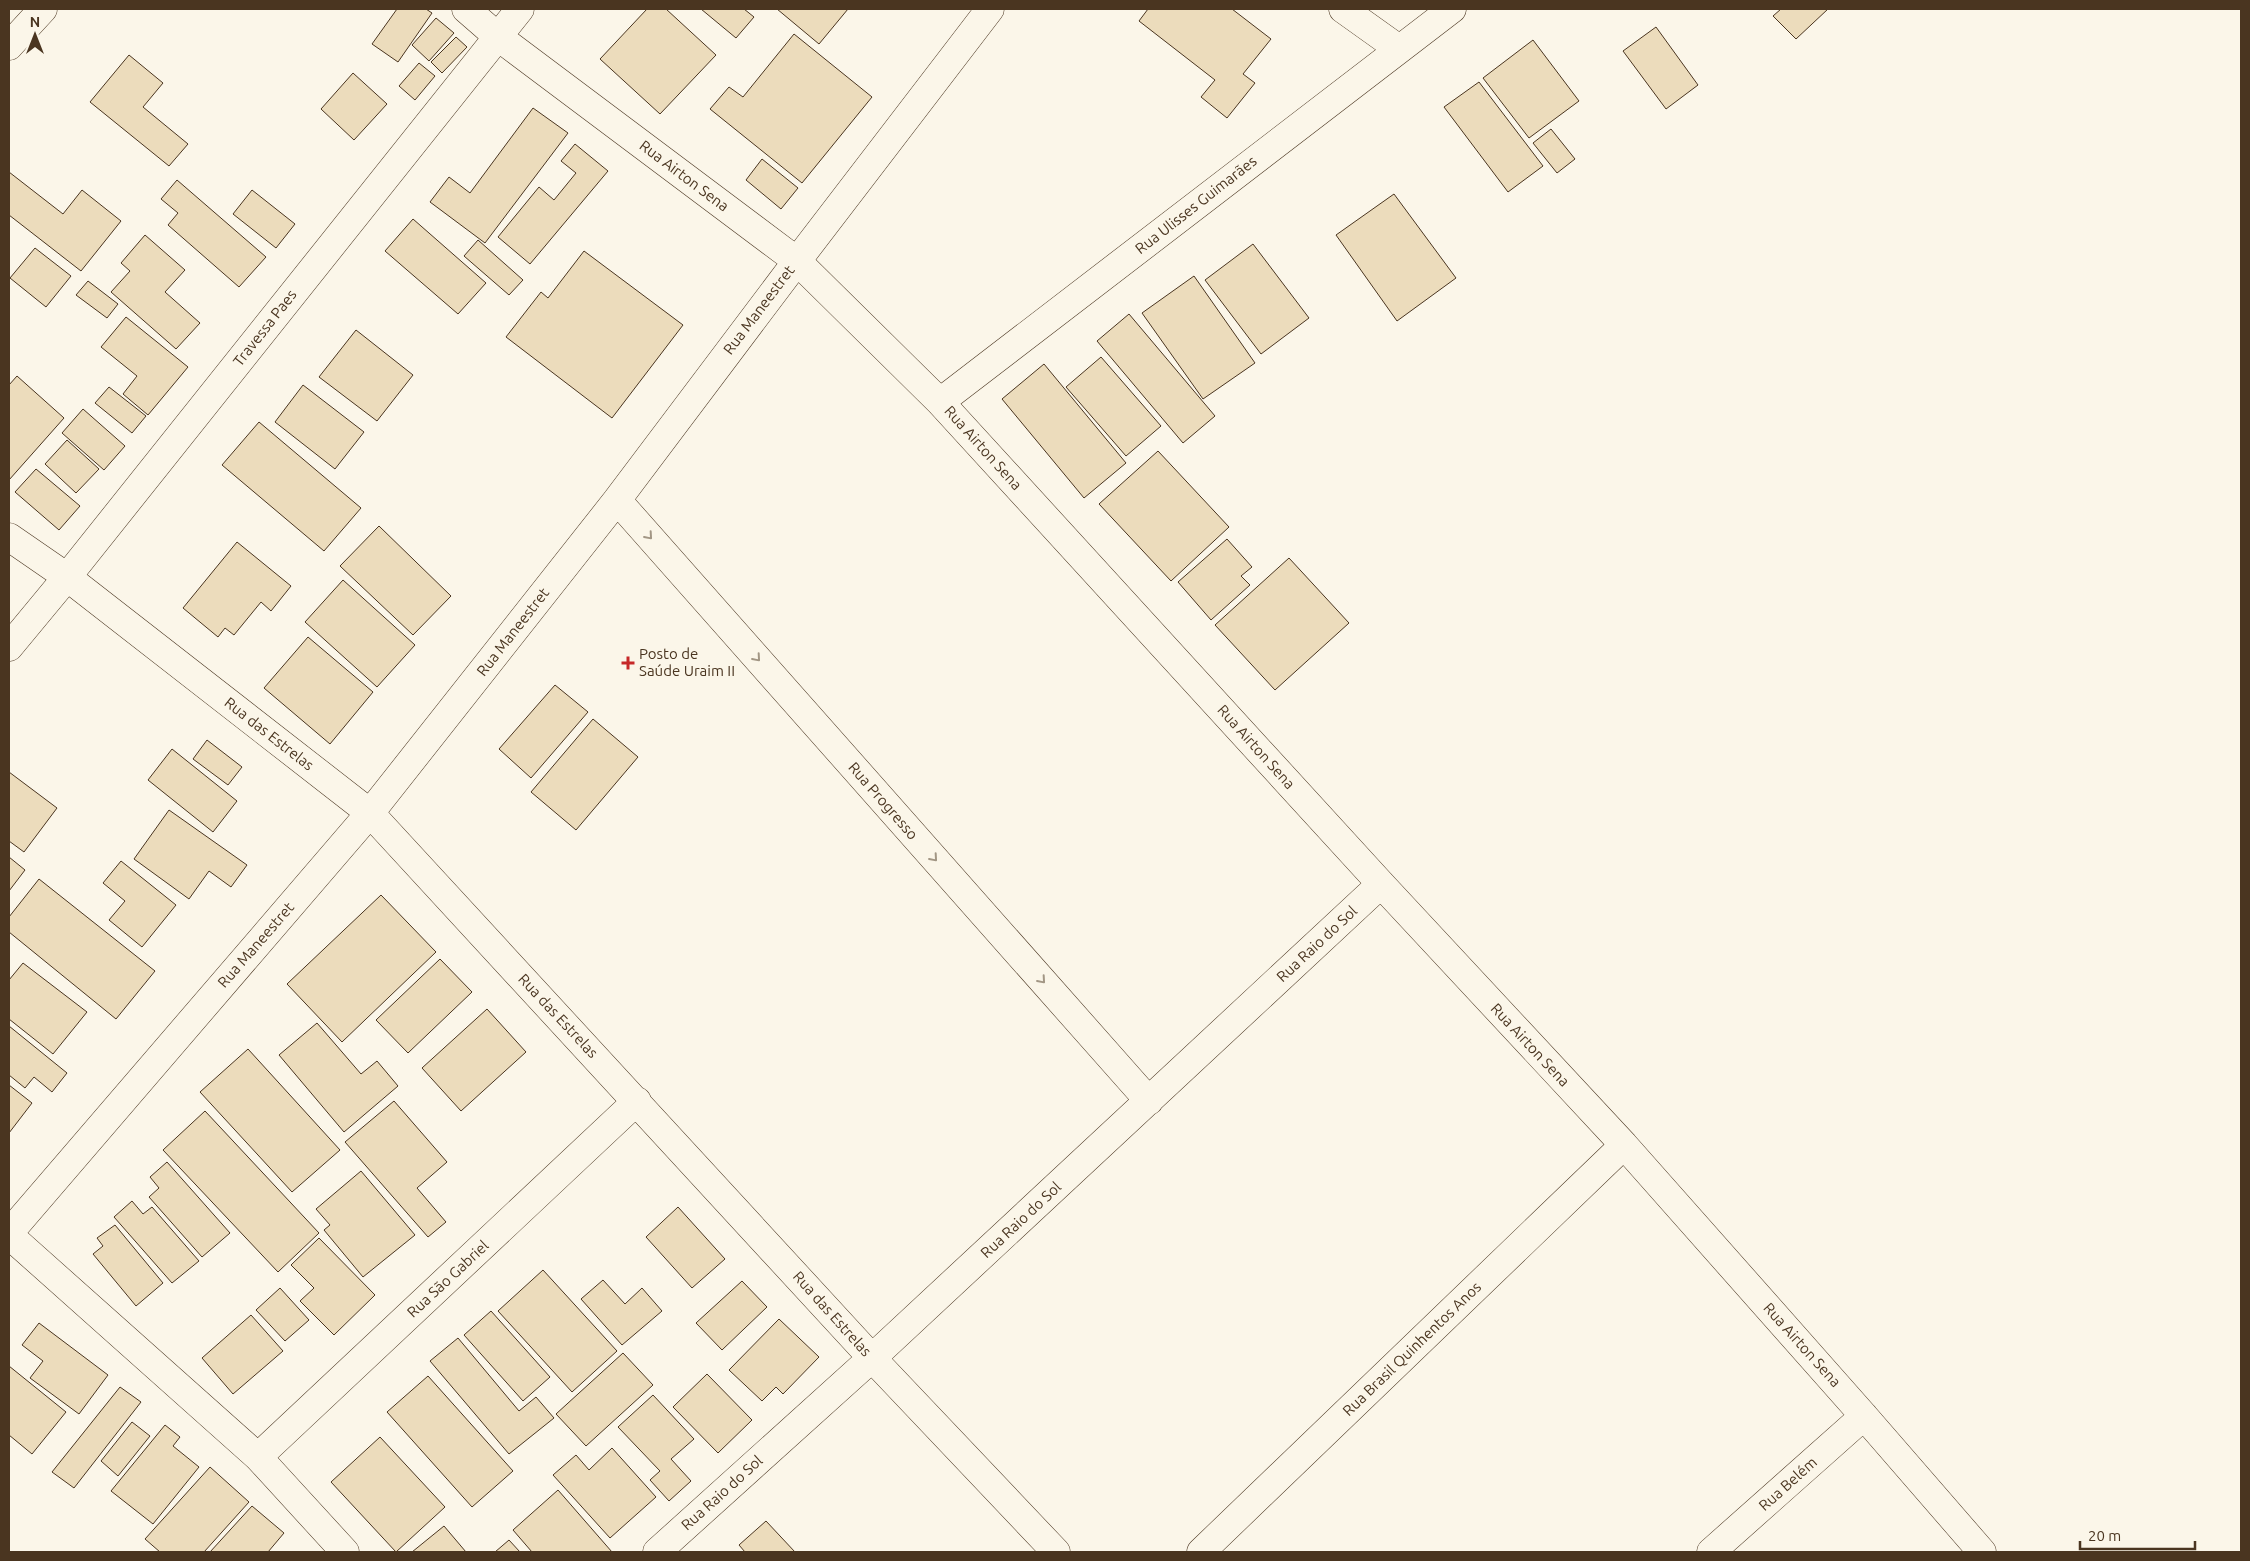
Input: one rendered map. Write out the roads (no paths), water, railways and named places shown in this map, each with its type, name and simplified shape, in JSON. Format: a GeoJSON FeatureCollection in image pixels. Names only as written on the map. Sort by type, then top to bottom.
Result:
{"type":"FeatureCollection","features":[{"type":"Feature","properties":{"kind":"street"},"geometry":{"type":"LineString","coordinates":[[9,46],[43,9]]}},
{"type":"Feature","properties":{"kind":"street","name":"Rua Airton Sena"},"geometry":{"type":"LineString","coordinates":[[466,9],[497,36],[797,261],[940,402],[1381,884],[1624,1146],[1982,1552]]}},
{"type":"Feature","properties":{"kind":"street","name":"Travessa Paes"},"geometry":{"type":"LineString","coordinates":[[9,647],[67,577],[520,9]]}},
{"type":"Feature","properties":{"kind":"street","name":"Rua Maneestret"},"geometry":{"type":"LineString","coordinates":[[9,1234],[370,812],[617,500],[990,9]]}},
{"type":"Feature","properties":{"kind":"street"},"geometry":{"type":"LineString","coordinates":[[1343,9],[1398,49]]}},
{"type":"Feature","properties":{"kind":"street","name":"Rua Ulisses Guimarães"},"geometry":{"type":"LineString","coordinates":[[940,402],[1452,9]]}},
{"type":"Feature","properties":{"kind":"street","name":"Rua Progresso"},"geometry":{"type":"LineString","coordinates":[[617,500],[1149,1101]]}},
{"type":"Feature","properties":{"kind":"street","name":"Rua das Estrelas"},"geometry":{"type":"LineString","coordinates":[[9,537],[67,577],[370,812],[637,1100],[872,1358],[1056,1552]]}},
{"type":"Feature","properties":{"kind":"street","name":"Rua Raio do Sol"},"geometry":{"type":"LineString","coordinates":[[657,1552],[872,1358],[1381,884]]}},
{"type":"Feature","properties":{"kind":"street","name":"Rua São Gabriel"},"geometry":{"type":"LineString","coordinates":[[258,1458],[637,1100]]}},
{"type":"Feature","properties":{"kind":"street","name":"Rua Brasil Quinhentos Anos"},"geometry":{"type":"LineString","coordinates":[[1201,1552],[1624,1146]]}},
{"type":"Feature","properties":{"kind":"street"},"geometry":{"type":"LineString","coordinates":[[9,1234],[258,1458],[345,1552]]}},
{"type":"Feature","properties":{"kind":"street","name":"Rua Belém"},"geometry":{"type":"LineString","coordinates":[[1711,1552],[1864,1416]]}},
{"type":"Feature","properties":{"kind":"place","name":"Posto de Saúde Uraim II"},"geometry":{"type":"Point","coordinates":[628,663]}}]}
